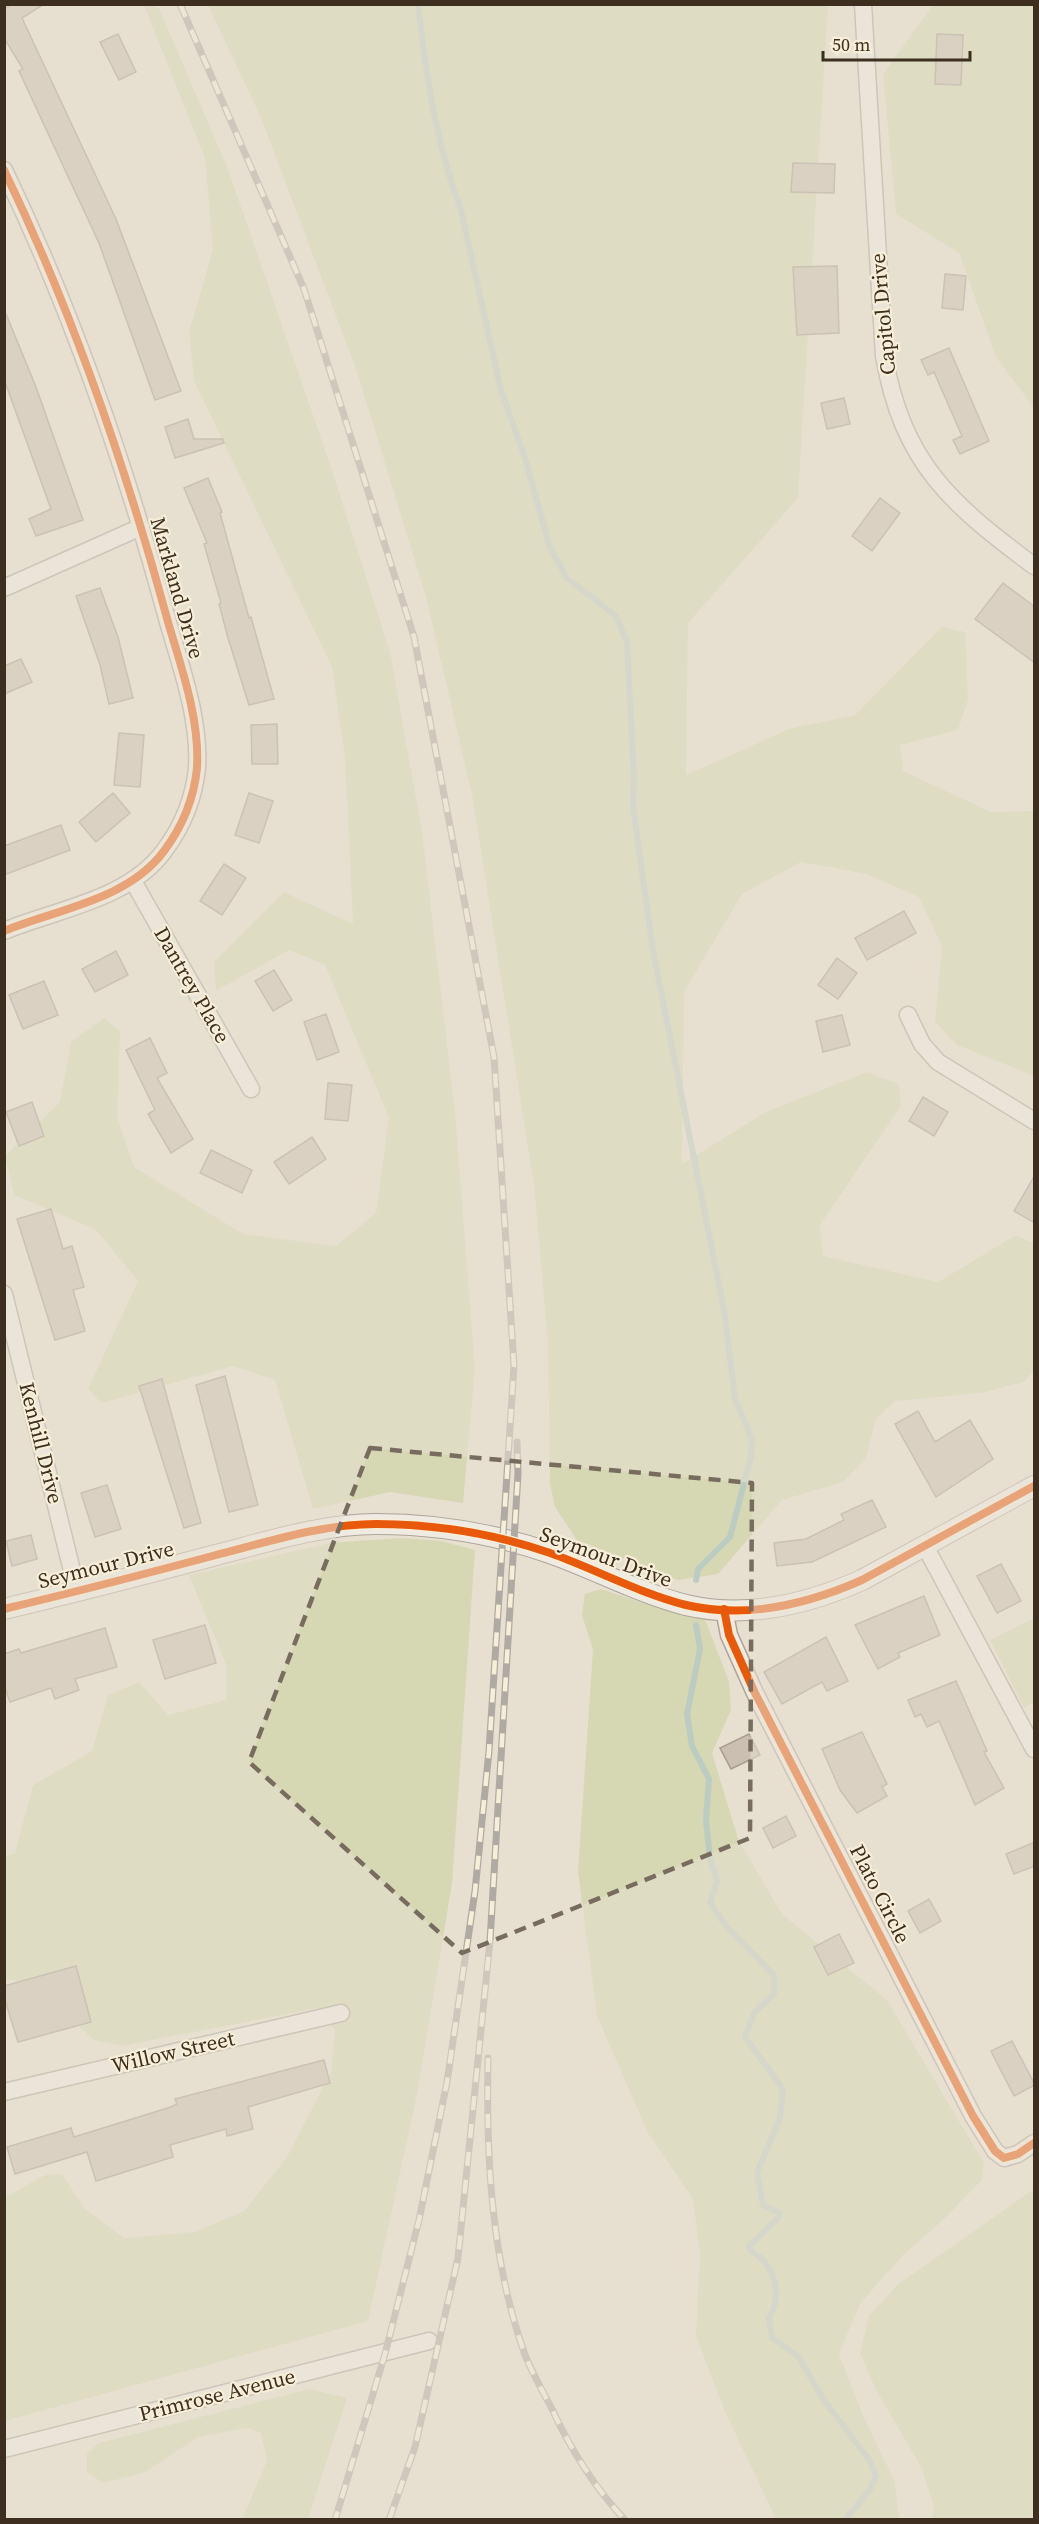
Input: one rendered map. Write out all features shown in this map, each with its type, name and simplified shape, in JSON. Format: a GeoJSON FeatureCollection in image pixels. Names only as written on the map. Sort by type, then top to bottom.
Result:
{"type":"FeatureCollection","features":[{"type":"Feature","properties":{"kind":"street","name":"Capitol Drive"},"geometry":{"type":"LineString","coordinates":[[863,4],[884,356],[890,394],[907,435],[942,488],[978,524],[1035,566]]}},
{"type":"Feature","properties":{"kind":"street","name":"Markland Drive"},"geometry":{"type":"LineString","coordinates":[[4,170],[69,324],[141,528],[193,717],[197,766],[186,814],[176,833],[163,853],[133,881],[107,894],[4,931]]}},
{"type":"Feature","properties":{"kind":"street"},"geometry":{"type":"LineString","coordinates":[[4,588],[141,528]]}},
{"type":"Feature","properties":{"kind":"street","name":"Dantrey Place"},"geometry":{"type":"LineString","coordinates":[[133,881],[251,1089]]}},
{"type":"Feature","properties":{"kind":"street"},"geometry":{"type":"LineString","coordinates":[[908,1015],[922,1044],[938,1062],[1035,1121]]}},
{"type":"Feature","properties":{"kind":"street","name":"Kenhill Drive"},"geometry":{"type":"LineString","coordinates":[[4,1294],[77,1591]]}},
{"type":"Feature","properties":{"kind":"street","name":"Seymour Drive"},"geometry":{"type":"LineString","coordinates":[[4,1609],[299,1535],[375,1524],[435,1527],[548,1552],[686,1605],[724,1609],[763,1609],[807,1602],[862,1580],[1035,1486]]}},
{"type":"Feature","properties":{"kind":"street"},"geometry":{"type":"LineString","coordinates":[[925,1546],[1035,1749]]}},
{"type":"Feature","properties":{"kind":"street","name":"Plato Circle"},"geometry":{"type":"LineString","coordinates":[[724,1609],[729,1635],[756,1693],[973,2116],[995,2151],[1004,2158],[1018,2154],[1035,2143]]}},
{"type":"Feature","properties":{"kind":"street","name":"Willow Street"},"geometry":{"type":"LineString","coordinates":[[4,2092],[342,2013]]}},
{"type":"Feature","properties":{"kind":"street","name":"Primrose Avenue"},"geometry":{"type":"LineString","coordinates":[[4,2449],[429,2341]]}},
{"type":"Feature","properties":{"kind":"highlighted area"},"geometry":{"type":"Polygon","coordinates":[[[370,1448],[752,1483],[750,1838],[462,1953],[249,1762],[370,1448]]]}},
{"type":"Feature","properties":{"kind":"green space"},"geometry":{"type":"Polygon","coordinates":[[[144,5],[159,8],[228,169],[331,467],[390,652],[422,832],[455,1112],[475,1369],[463,1503],[390,1492],[313,1509],[275,1380],[233,1366],[102,1403],[88,1389],[138,1281],[95,1229],[14,1195],[5,1156],[60,1102],[71,1042],[104,1018],[120,1031],[117,1117],[134,1167],[243,1234],[336,1246],[376,1213],[389,1118],[325,965],[289,950],[216,991],[214,962],[284,892],[353,924],[345,757],[332,667],[194,381],[189,332],[213,249],[205,158],[144,5]]]}},
{"type":"Feature","properties":{"kind":"green space"},"geometry":{"type":"Polygon","coordinates":[[[208,5],[828,5],[798,498],[688,623],[686,775],[789,729],[855,715],[942,627],[965,632],[968,700],[958,730],[900,745],[903,771],[991,812],[1034,811],[1034,1076],[957,1045],[935,1022],[942,946],[919,897],[866,874],[801,862],[742,894],[684,992],[682,1164],[764,1113],[867,1072],[899,1084],[901,1106],[820,1225],[823,1256],[938,1282],[1016,1235],[1034,1243],[1034,1371],[1024,1382],[981,1393],[895,1401],[876,1419],[866,1458],[843,1482],[782,1500],[718,1574],[678,1580],[577,1540],[555,1507],[550,1484],[548,1343],[534,1185],[472,795],[426,597],[356,369],[261,118],[208,5]]]}},
{"type":"Feature","properties":{"kind":"green space"},"geometry":{"type":"Polygon","coordinates":[[[933,5],[1034,5],[1034,408],[996,357],[959,253],[896,214],[883,74],[933,5]]]}},
{"type":"Feature","properties":{"kind":"green space"},"geometry":{"type":"Polygon","coordinates":[[[400,1538],[441,1541],[475,1550],[452,1883],[418,2090],[368,2321],[5,2421],[5,2197],[45,2175],[62,2174],[85,2209],[124,2238],[195,2232],[244,2211],[287,2157],[331,2072],[335,2030],[318,2008],[122,2046],[94,2040],[34,1986],[5,1978],[5,1856],[15,1853],[33,1785],[92,1751],[108,1695],[139,1682],[168,1715],[226,1700],[227,1667],[189,1575],[330,1543],[400,1538]]]}},
{"type":"Feature","properties":{"kind":"green space"},"geometry":{"type":"Polygon","coordinates":[[[601,1589],[661,1609],[705,1619],[729,1682],[731,1710],[712,1753],[738,1839],[782,1914],[887,2000],[984,2163],[982,2180],[942,2221],[903,2255],[860,2304],[839,2354],[864,2418],[895,2482],[899,2519],[776,2519],[725,2412],[696,2336],[700,2254],[693,2199],[648,2133],[597,2016],[578,1872],[593,1650],[582,1615],[585,1594],[601,1589]]]}},
{"type":"Feature","properties":{"kind":"green space"},"geometry":{"type":"Polygon","coordinates":[[[1034,1618],[1034,1702],[1024,1708],[990,1640],[1034,1618]]]}},
{"type":"Feature","properties":{"kind":"green space"},"geometry":{"type":"Polygon","coordinates":[[[1034,2189],[1034,2519],[932,2519],[934,2507],[921,2467],[876,2390],[860,2353],[869,2316],[897,2285],[1034,2189]]]}},
{"type":"Feature","properties":{"kind":"green space"},"geometry":{"type":"Polygon","coordinates":[[[309,2389],[347,2398],[308,2519],[242,2519],[267,2461],[261,2433],[247,2428],[198,2437],[144,2473],[103,2483],[87,2472],[87,2453],[99,2443],[309,2389]]]}},
{"type":"Feature","properties":{"kind":"building"},"geometry":{"type":"Polygon","coordinates":[[[12,4],[44,4],[22,18],[116,219],[181,391],[155,400],[99,243],[19,71],[23,69],[4,38],[4,9],[12,4]]]}},
{"type":"Feature","properties":{"kind":"building"},"geometry":{"type":"Polygon","coordinates":[[[118,34],[136,72],[119,80],[100,42],[118,34]]]}},
{"type":"Feature","properties":{"kind":"building"},"geometry":{"type":"Polygon","coordinates":[[[937,34],[963,35],[961,85],[935,84],[937,34]]]}},
{"type":"Feature","properties":{"kind":"building"},"geometry":{"type":"Polygon","coordinates":[[[793,163],[835,164],[834,193],[791,192],[793,163]]]}},
{"type":"Feature","properties":{"kind":"building"},"geometry":{"type":"Polygon","coordinates":[[[837,266],[839,333],[797,335],[793,267],[837,266]]]}},
{"type":"Feature","properties":{"kind":"building"},"geometry":{"type":"Polygon","coordinates":[[[945,274],[966,276],[963,310],[942,308],[945,274]]]}},
{"type":"Feature","properties":{"kind":"building"},"geometry":{"type":"Polygon","coordinates":[[[4,309],[36,387],[83,520],[36,536],[29,519],[51,509],[4,379],[4,309]]]}},
{"type":"Feature","properties":{"kind":"building"},"geometry":{"type":"Polygon","coordinates":[[[949,348],[989,441],[960,454],[953,440],[962,436],[934,372],[928,375],[921,360],[949,348]]]}},
{"type":"Feature","properties":{"kind":"building"},"geometry":{"type":"Polygon","coordinates":[[[844,398],[850,424],[827,429],[821,403],[844,398]]]}},
{"type":"Feature","properties":{"kind":"building"},"geometry":{"type":"Polygon","coordinates":[[[188,419],[194,439],[223,439],[224,443],[175,458],[165,427],[188,419]]]}},
{"type":"Feature","properties":{"kind":"building"},"geometry":{"type":"Polygon","coordinates":[[[208,478],[222,512],[220,513],[249,618],[251,617],[274,699],[249,705],[219,604],[221,603],[204,544],[207,543],[184,488],[208,478]]]}},
{"type":"Feature","properties":{"kind":"building"},"geometry":{"type":"Polygon","coordinates":[[[880,498],[900,513],[872,551],[852,536],[880,498]]]}},
{"type":"Feature","properties":{"kind":"building"},"geometry":{"type":"Polygon","coordinates":[[[1003,583],[1035,607],[1035,663],[975,619],[1003,583]]]}},
{"type":"Feature","properties":{"kind":"building"},"geometry":{"type":"Polygon","coordinates":[[[100,588],[118,637],[133,698],[109,704],[100,665],[76,596],[100,588]]]}},
{"type":"Feature","properties":{"kind":"building"},"geometry":{"type":"Polygon","coordinates":[[[21,659],[32,682],[4,694],[4,666],[21,659]]]}},
{"type":"Feature","properties":{"kind":"building"},"geometry":{"type":"Polygon","coordinates":[[[277,724],[278,764],[252,764],[251,725],[277,724]]]}},
{"type":"Feature","properties":{"kind":"building"},"geometry":{"type":"Polygon","coordinates":[[[119,733],[144,735],[140,787],[114,785],[119,733]]]}},
{"type":"Feature","properties":{"kind":"building"},"geometry":{"type":"Polygon","coordinates":[[[113,793],[130,813],[96,842],[79,822],[113,793]]]}},
{"type":"Feature","properties":{"kind":"building"},"geometry":{"type":"Polygon","coordinates":[[[249,793],[273,801],[259,843],[235,835],[249,793]]]}},
{"type":"Feature","properties":{"kind":"building"},"geometry":{"type":"Polygon","coordinates":[[[61,825],[70,850],[4,875],[4,846],[61,825]]]}},
{"type":"Feature","properties":{"kind":"building"},"geometry":{"type":"Polygon","coordinates":[[[224,864],[246,878],[222,915],[200,901],[224,864]]]}},
{"type":"Feature","properties":{"kind":"building"},"geometry":{"type":"Polygon","coordinates":[[[904,911],[916,933],[867,960],[855,938],[904,911]]]}},
{"type":"Feature","properties":{"kind":"building"},"geometry":{"type":"Polygon","coordinates":[[[116,951],[128,975],[95,992],[82,969],[116,951]]]}},
{"type":"Feature","properties":{"kind":"building"},"geometry":{"type":"Polygon","coordinates":[[[837,958],[857,973],[838,999],[818,985],[837,958]]]}},
{"type":"Feature","properties":{"kind":"building"},"geometry":{"type":"Polygon","coordinates":[[[274,970],[292,1000],[273,1011],[255,981],[274,970]]]}},
{"type":"Feature","properties":{"kind":"building"},"geometry":{"type":"Polygon","coordinates":[[[44,981],[58,1015],[23,1029],[9,995],[44,981]]]}},
{"type":"Feature","properties":{"kind":"building"},"geometry":{"type":"Polygon","coordinates":[[[326,1014],[339,1052],[317,1060],[304,1022],[326,1014]]]}},
{"type":"Feature","properties":{"kind":"building"},"geometry":{"type":"Polygon","coordinates":[[[842,1015],[850,1045],[823,1052],[816,1021],[842,1015]]]}},
{"type":"Feature","properties":{"kind":"building"},"geometry":{"type":"Polygon","coordinates":[[[150,1038],[167,1073],[157,1078],[193,1139],[171,1153],[148,1114],[155,1110],[126,1050],[150,1038]]]}},
{"type":"Feature","properties":{"kind":"building"},"geometry":{"type":"Polygon","coordinates":[[[328,1083],[352,1085],[348,1121],[325,1119],[328,1083]]]}},
{"type":"Feature","properties":{"kind":"building"},"geometry":{"type":"Polygon","coordinates":[[[923,1097],[948,1112],[934,1136],[909,1121],[923,1097]]]}},
{"type":"Feature","properties":{"kind":"building"},"geometry":{"type":"Polygon","coordinates":[[[32,1102],[44,1136],[19,1146],[6,1112],[32,1102]]]}},
{"type":"Feature","properties":{"kind":"building"},"geometry":{"type":"Polygon","coordinates":[[[312,1137],[326,1159],[289,1184],[274,1162],[312,1137]]]}},
{"type":"Feature","properties":{"kind":"building"},"geometry":{"type":"Polygon","coordinates":[[[211,1150],[252,1170],[242,1193],[200,1173],[211,1150]]]}},
{"type":"Feature","properties":{"kind":"building"},"geometry":{"type":"Polygon","coordinates":[[[1035,1175],[1035,1223],[1014,1211],[1035,1175]]]}},
{"type":"Feature","properties":{"kind":"building"},"geometry":{"type":"Polygon","coordinates":[[[51,1209],[63,1249],[72,1246],[84,1287],[73,1290],[85,1331],[55,1340],[17,1219],[51,1209]]]}},
{"type":"Feature","properties":{"kind":"building"},"geometry":{"type":"Polygon","coordinates":[[[225,1376],[258,1505],[229,1512],[196,1385],[225,1376]]]}},
{"type":"Feature","properties":{"kind":"building"},"geometry":{"type":"Polygon","coordinates":[[[162,1379],[201,1523],[184,1528],[139,1386],[162,1379]]]}},
{"type":"Feature","properties":{"kind":"building"},"geometry":{"type":"Polygon","coordinates":[[[918,1411],[935,1442],[970,1420],[993,1459],[936,1497],[895,1424],[918,1411]]]}},
{"type":"Feature","properties":{"kind":"building"},"geometry":{"type":"Polygon","coordinates":[[[107,1485],[121,1529],[95,1537],[81,1493],[107,1485]]]}},
{"type":"Feature","properties":{"kind":"building"},"geometry":{"type":"Polygon","coordinates":[[[872,1500],[886,1527],[812,1562],[777,1566],[774,1543],[806,1539],[844,1520],[841,1514],[872,1500]]]}},
{"type":"Feature","properties":{"kind":"building"},"geometry":{"type":"Polygon","coordinates":[[[31,1535],[37,1559],[12,1566],[6,1541],[31,1535]]]}},
{"type":"Feature","properties":{"kind":"building"},"geometry":{"type":"Polygon","coordinates":[[[1001,1564],[1021,1601],[997,1613],[977,1576],[1001,1564]]]}},
{"type":"Feature","properties":{"kind":"building"},"geometry":{"type":"Polygon","coordinates":[[[924,1596],[940,1635],[898,1653],[900,1657],[878,1669],[855,1625],[924,1596]]]}},
{"type":"Feature","properties":{"kind":"building"},"geometry":{"type":"Polygon","coordinates":[[[205,1625],[216,1663],[165,1679],[153,1640],[205,1625]]]}},
{"type":"Feature","properties":{"kind":"building"},"geometry":{"type":"Polygon","coordinates":[[[105,1628],[117,1667],[75,1679],[79,1690],[55,1699],[51,1688],[10,1702],[4,1685],[4,1654],[19,1649],[21,1653],[105,1628]]]}},
{"type":"Feature","properties":{"kind":"building"},"geometry":{"type":"Polygon","coordinates":[[[826,1637],[848,1681],[827,1691],[822,1682],[782,1704],[764,1672],[826,1637]]]}},
{"type":"Feature","properties":{"kind":"building"},"geometry":{"type":"Polygon","coordinates":[[[956,1681],[987,1751],[984,1752],[1004,1788],[975,1805],[939,1721],[927,1727],[921,1714],[915,1717],[908,1700],[956,1681]]]}},
{"type":"Feature","properties":{"kind":"building"},"geometry":{"type":"Polygon","coordinates":[[[862,1732],[887,1784],[882,1787],[887,1796],[857,1813],[840,1790],[822,1749],[862,1732]]]}},
{"type":"Feature","properties":{"kind":"building"},"geometry":{"type":"Polygon","coordinates":[[[749,1734],[760,1755],[731,1769],[720,1748],[749,1734]]]}},
{"type":"Feature","properties":{"kind":"building"},"geometry":{"type":"Polygon","coordinates":[[[786,1816],[796,1836],[773,1848],[763,1828],[786,1816]]]}},
{"type":"Feature","properties":{"kind":"building"},"geometry":{"type":"Polygon","coordinates":[[[1035,1842],[1035,1866],[1014,1874],[1006,1854],[1035,1842]]]}},
{"type":"Feature","properties":{"kind":"building"},"geometry":{"type":"Polygon","coordinates":[[[929,1899],[941,1921],[920,1933],[908,1911],[929,1899]]]}},
{"type":"Feature","properties":{"kind":"building"},"geometry":{"type":"Polygon","coordinates":[[[839,1934],[854,1963],[828,1975],[814,1947],[839,1934]]]}},
{"type":"Feature","properties":{"kind":"building"},"geometry":{"type":"Polygon","coordinates":[[[76,1966],[91,2022],[18,2042],[4,1997],[4,1986],[76,1966]]]}},
{"type":"Feature","properties":{"kind":"building"},"geometry":{"type":"Polygon","coordinates":[[[1012,2041],[1035,2085],[1014,2096],[991,2051],[1012,2041]]]}},
{"type":"Feature","properties":{"kind":"building"},"geometry":{"type":"Polygon","coordinates":[[[324,2060],[330,2083],[248,2107],[253,2129],[227,2136],[226,2129],[170,2145],[173,2157],[96,2181],[87,2152],[15,2174],[7,2147],[71,2128],[74,2137],[171,2107],[177,2104],[175,2099],[324,2060]]]}},
{"type":"Feature","properties":{"kind":"waterway"},"geometry":{"type":"LineString","coordinates":[[418,4],[429,83],[445,160],[461,210],[501,390],[525,458],[550,548],[567,578],[616,616],[627,642],[634,778],[633,806],[653,951],[724,1310],[735,1399],[752,1439],[751,1457],[730,1537],[698,1569],[696,1580]]}},
{"type":"Feature","properties":{"kind":"waterway"},"geometry":{"type":"LineString","coordinates":[[696,1625],[700,1649],[687,1714],[692,1746],[709,1779],[706,1820],[710,1858],[717,1881],[710,1903],[726,1926],[774,1975],[774,1994],[754,2013],[745,2037],[783,2089],[780,2118],[757,2173],[763,2205],[779,2213],[779,2217],[749,2246],[751,2251],[766,2264],[774,2281],[775,2299],[769,2318],[772,2338],[798,2356],[823,2399],[870,2461],[876,2476],[871,2488],[845,2520]]}},
{"type":"Feature","properties":{"kind":"railway"},"geometry":{"type":"LineString","coordinates":[[180,4],[304,289],[414,637],[494,1057],[514,1366],[489,1751],[475,1891],[447,2082],[419,2220],[385,2354],[335,2520]]}},
{"type":"Feature","properties":{"kind":"railway"},"geometry":{"type":"LineString","coordinates":[[389,2520],[415,2447],[458,2258],[490,1941],[518,1474],[517,1442]]}},
{"type":"Feature","properties":{"kind":"railway"},"geometry":{"type":"LineString","coordinates":[[488,2058],[488,2132],[493,2207],[504,2280],[513,2316],[530,2366],[567,2438],[593,2481],[625,2520]]}},
{"type":"Feature","properties":{"kind":"cycle path"},"geometry":{"type":"LineString","coordinates":[[4,170],[53,279],[116,450],[184,675],[193,712],[197,750],[193,790],[182,822],[164,851],[149,868],[112,892],[4,931]]}},
{"type":"Feature","properties":{"kind":"cycle path"},"geometry":{"type":"LineString","coordinates":[[4,1609],[295,1535],[335,1527],[398,1524],[464,1531],[508,1540],[567,1559],[651,1594],[686,1605],[708,1609],[753,1610],[820,1596],[862,1580],[1034,1486]]}},
{"type":"Feature","properties":{"kind":"cycle path"},"geometry":{"type":"LineString","coordinates":[[724,1609],[729,1635],[755,1693],[973,2116],[995,2151],[1004,2158],[1018,2154],[1034,2143]]}}]}
